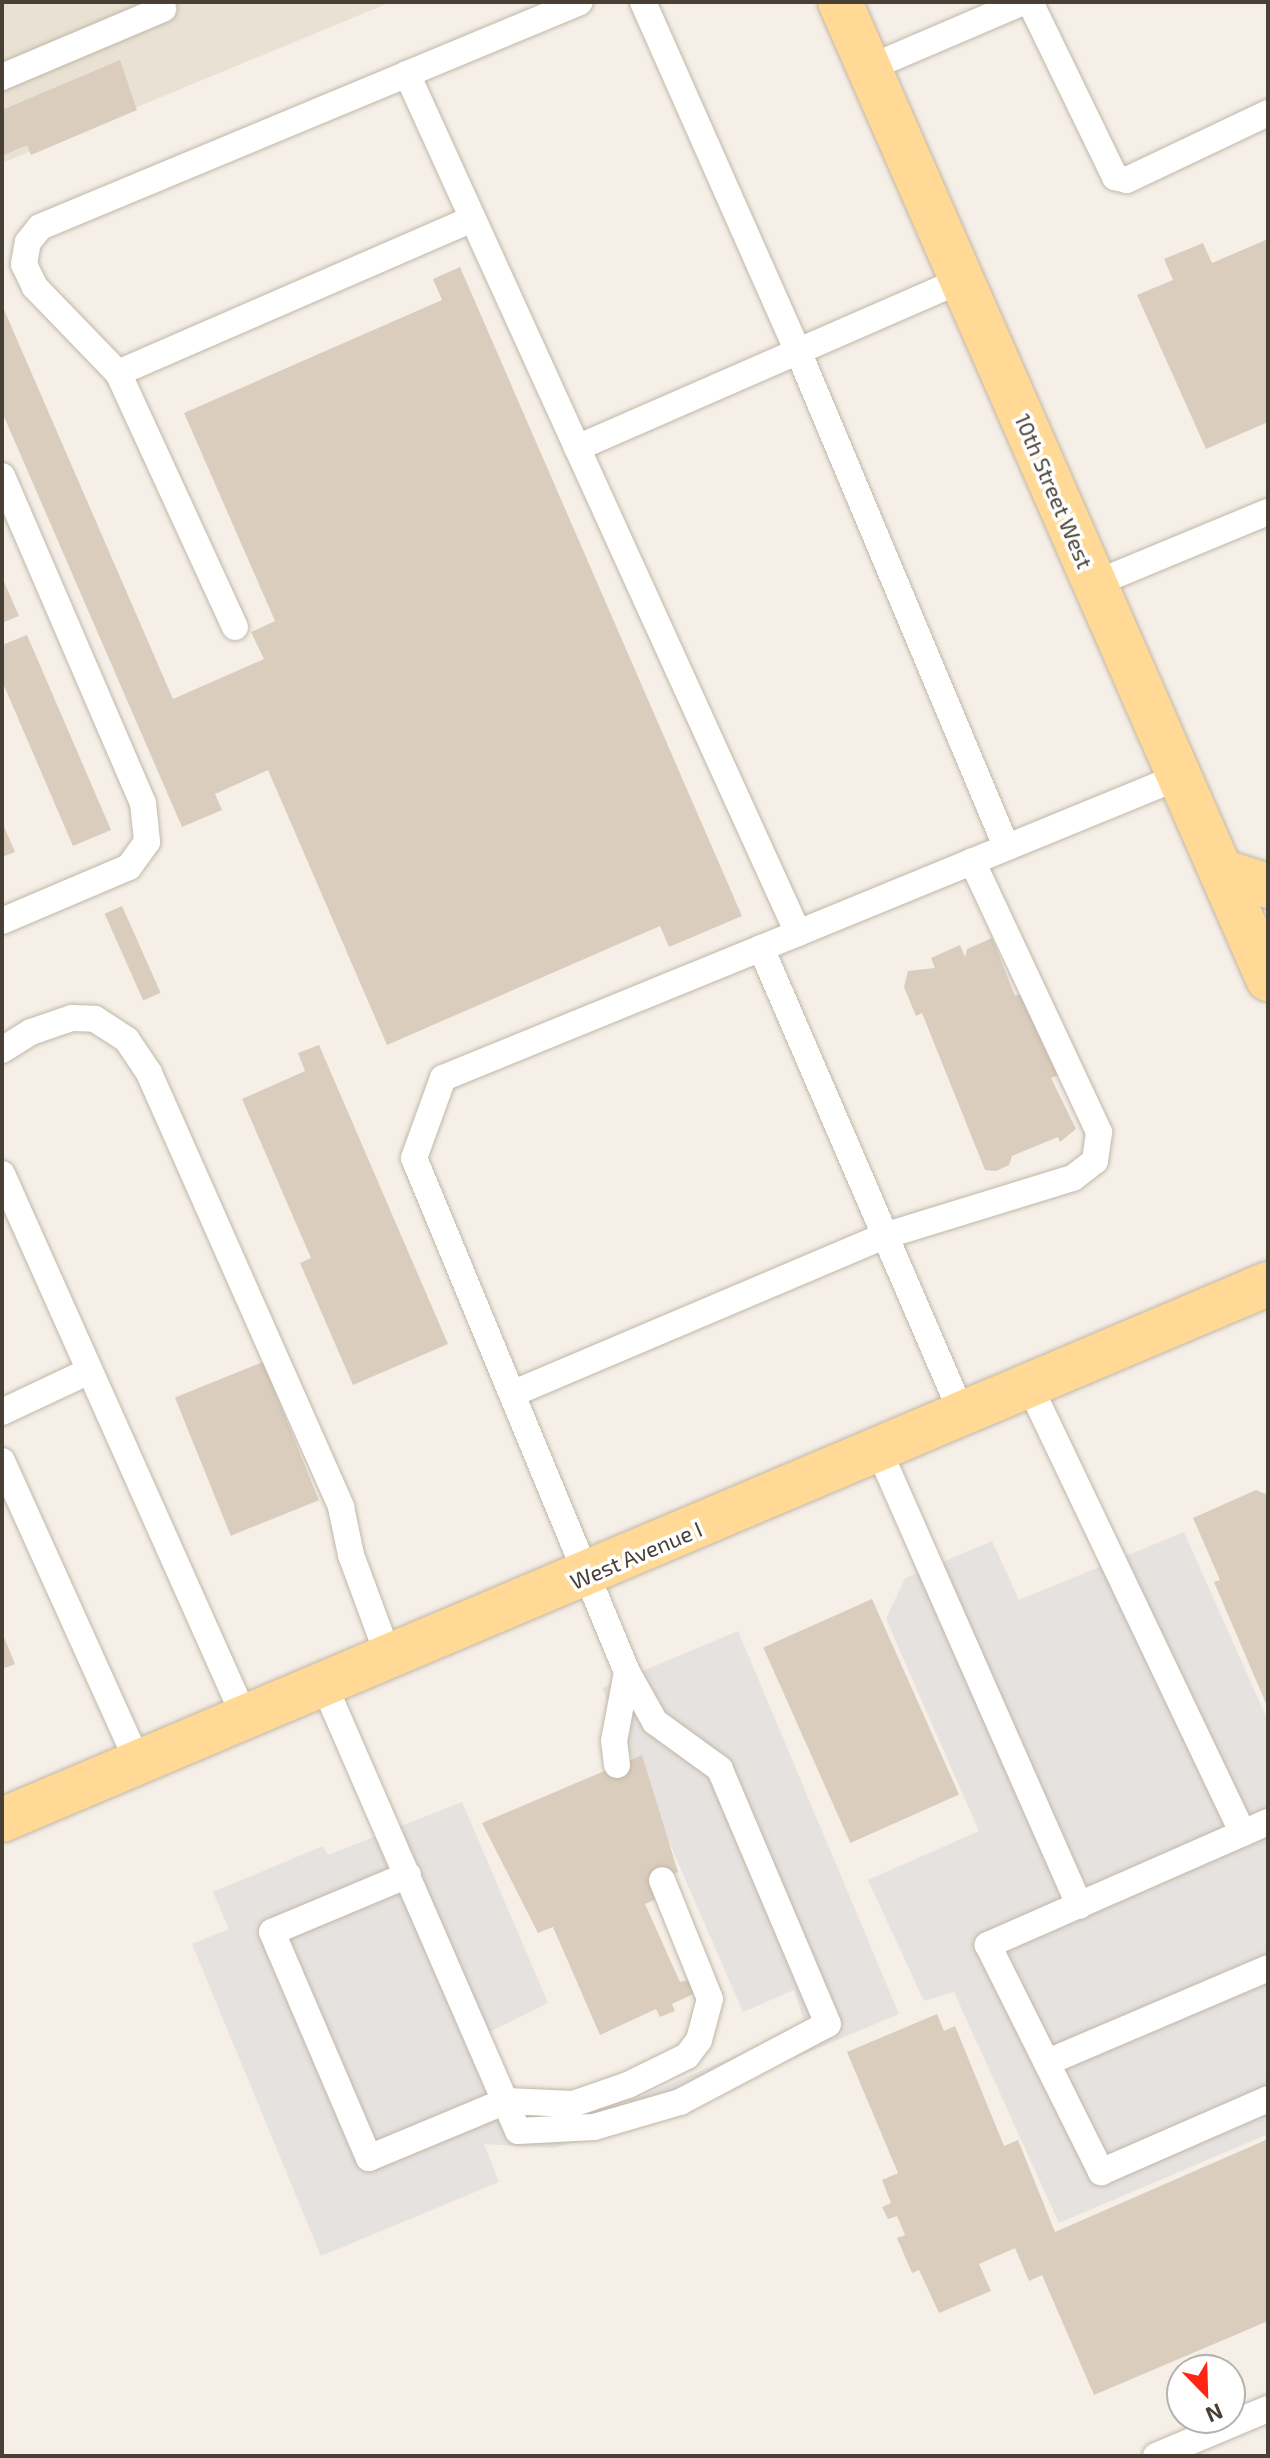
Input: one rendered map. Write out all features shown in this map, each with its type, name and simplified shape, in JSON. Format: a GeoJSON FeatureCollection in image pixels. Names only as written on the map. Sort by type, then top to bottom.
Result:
{"type":"FeatureCollection","features":[{"type":"Feature","properties":{"kind":"main road","name":"10th Street West"},"geometry":{"type":"LineString","coordinates":[[840,2],[1268,979]]}},
{"type":"Feature","properties":{"kind":"main road"},"geometry":{"type":"LineString","coordinates":[[1221,871],[1268,886]]}},
{"type":"Feature","properties":{"kind":"main road","name":"West Avenue I"},"geometry":{"type":"LineString","coordinates":[[2,1820],[590,1575],[1268,1284]]}},
{"type":"Feature","properties":{"kind":"lane"},"geometry":{"type":"LineString","coordinates":[[235,627],[118,373],[35,287],[24,264],[28,242],[40,227],[580,2]]}},
{"type":"Feature","properties":{"kind":"lane"},"geometry":{"type":"LineString","coordinates":[[643,2],[798,351],[1006,846]]}},
{"type":"Feature","properties":{"kind":"lane"},"geometry":{"type":"LineString","coordinates":[[869,68],[1023,2]]}},
{"type":"Feature","properties":{"kind":"lane"},"geometry":{"type":"LineString","coordinates":[[1030,2],[1115,177],[1127,180],[1268,113]]}},
{"type":"Feature","properties":{"kind":"lane"},"geometry":{"type":"LineString","coordinates":[[2,77],[167,4]]}},
{"type":"Feature","properties":{"kind":"lane"},"geometry":{"type":"LineString","coordinates":[[407,74],[798,933]]}},
{"type":"Feature","properties":{"kind":"lane"},"geometry":{"type":"LineString","coordinates":[[118,373],[473,219]]}},
{"type":"Feature","properties":{"kind":"lane"},"geometry":{"type":"LineString","coordinates":[[577,448],[962,280]]}},
{"type":"Feature","properties":{"kind":"lane"},"geometry":{"type":"LineString","coordinates":[[2,476],[143,803],[147,842],[129,867],[2,921]]}},
{"type":"Feature","properties":{"kind":"lane"},"geometry":{"type":"LineString","coordinates":[[1094,584],[1268,512]]}},
{"type":"Feature","properties":{"kind":"lane"},"geometry":{"type":"LineString","coordinates":[[324,1685],[518,2131],[594,2127],[680,2102],[828,2024],[720,1769],[655,1722],[627,1672],[590,1575],[414,1158],[443,1078],[1180,776]]}},
{"type":"Feature","properties":{"kind":"lane"},"geometry":{"type":"LineString","coordinates":[[512,1394],[884,1236],[1073,1178],[1095,1161],[1099,1132],[972,861]]}},
{"type":"Feature","properties":{"kind":"lane"},"geometry":{"type":"LineString","coordinates":[[761,948],[963,1416]]}},
{"type":"Feature","properties":{"kind":"lane"},"geometry":{"type":"LineString","coordinates":[[2,1050],[31,1032],[72,1018],[95,1019],[127,1040],[149,1073],[341,1507],[351,1555],[389,1658]]}},
{"type":"Feature","properties":{"kind":"lane"},"geometry":{"type":"LineString","coordinates":[[2,1174],[245,1718]]}},
{"type":"Feature","properties":{"kind":"lane"},"geometry":{"type":"LineString","coordinates":[[2,1412],[89,1371]]}},
{"type":"Feature","properties":{"kind":"lane"},"geometry":{"type":"LineString","coordinates":[[1030,1387],[1243,1833]]}},
{"type":"Feature","properties":{"kind":"lane"},"geometry":{"type":"LineString","coordinates":[[879,1451],[1080,1906]]}},
{"type":"Feature","properties":{"kind":"lane"},"geometry":{"type":"LineString","coordinates":[[2,1461],[138,1762]]}},
{"type":"Feature","properties":{"kind":"lane"},"geometry":{"type":"LineString","coordinates":[[617,1765],[614,1741],[627,1672]]}},
{"type":"Feature","properties":{"kind":"lane"},"geometry":{"type":"LineString","coordinates":[[1268,1822],[988,1945],[1101,2172],[1268,2099]]}},
{"type":"Feature","properties":{"kind":"lane"},"geometry":{"type":"LineString","coordinates":[[408,1875],[272,1932],[369,2158],[506,2101],[573,2104],[600,2096],[687,2056],[699,2040],[710,1999],[662,1880]]}},
{"type":"Feature","properties":{"kind":"lane"},"geometry":{"type":"LineString","coordinates":[[1048,2062],[1268,1968]]}},
{"type":"Feature","properties":{"kind":"lane"},"geometry":{"type":"LineString","coordinates":[[1156,2456],[1268,2409]]}},
{"type":"Feature","properties":{"kind":"shaded area"},"geometry":{"type":"Polygon","coordinates":[[[2,2],[391,2],[2,163],[2,2]]]}},
{"type":"Feature","properties":{"kind":"shaded area"},"geometry":{"type":"Polygon","coordinates":[[[1184,1532],[1268,1721],[1268,2134],[1059,2223],[954,1992],[924,2001],[868,1880],[979,1831],[886,1619],[905,1578],[992,1541],[1019,1600],[1184,1532]]]}},
{"type":"Feature","properties":{"kind":"shaded area"},"geometry":{"type":"Polygon","coordinates":[[[738,1631],[899,2014],[619,2132],[553,2148],[484,2144],[499,2182],[321,2256],[192,1944],[229,1929],[213,1892],[323,1846],[328,1855],[462,1802],[548,2003],[485,2034],[523,2119],[621,2105],[742,2053],[804,2021],[794,1990],[743,2012],[602,1688],[738,1631]]]}},
{"type":"Feature","properties":{"kind":"building"},"geometry":{"type":"Polygon","coordinates":[[[120,60],[137,110],[31,155],[27,145],[2,156],[2,110],[120,60]]]}},
{"type":"Feature","properties":{"kind":"building"},"geometry":{"type":"Polygon","coordinates":[[[1268,239],[1268,422],[1206,449],[1137,295],[1173,280],[1164,259],[1203,243],[1212,263],[1268,239]]]}},
{"type":"Feature","properties":{"kind":"building"},"geometry":{"type":"Polygon","coordinates":[[[460,267],[742,916],[669,947],[660,926],[387,1045],[268,770],[215,794],[222,810],[182,827],[2,412],[2,305],[173,699],[264,659],[251,632],[275,621],[184,413],[442,300],[433,279],[460,267]]]}},
{"type":"Feature","properties":{"kind":"building"},"geometry":{"type":"Polygon","coordinates":[[[2,577],[19,616],[2,623],[2,577]]]}},
{"type":"Feature","properties":{"kind":"building"},"geometry":{"type":"Polygon","coordinates":[[[27,635],[111,830],[73,846],[2,681],[2,645],[27,635]]]}},
{"type":"Feature","properties":{"kind":"building"},"geometry":{"type":"Polygon","coordinates":[[[2,822],[15,852],[2,857],[2,822]]]}},
{"type":"Feature","properties":{"kind":"building"},"geometry":{"type":"Polygon","coordinates":[[[122,906],[161,993],[143,1001],[105,914],[122,906]]]}},
{"type":"Feature","properties":{"kind":"building"},"geometry":{"type":"Polygon","coordinates":[[[992,938],[1015,996],[1023,993],[1038,1033],[1046,1040],[1058,1075],[1051,1078],[1076,1129],[1060,1142],[1058,1137],[1012,1156],[1009,1165],[996,1171],[985,1170],[922,1013],[916,1016],[904,987],[908,971],[935,968],[931,958],[960,945],[965,957],[967,949],[992,938]]]}},
{"type":"Feature","properties":{"kind":"building"},"geometry":{"type":"Polygon","coordinates":[[[319,1045],[448,1344],[353,1385],[300,1263],[311,1258],[242,1099],[305,1071],[298,1053],[319,1045]]]}},
{"type":"Feature","properties":{"kind":"building"},"geometry":{"type":"Polygon","coordinates":[[[263,1362],[319,1500],[231,1536],[175,1398],[263,1362]]]}},
{"type":"Feature","properties":{"kind":"building"},"geometry":{"type":"Polygon","coordinates":[[[1256,1490],[1268,1495],[1268,1708],[1214,1582],[1220,1580],[1193,1518],[1256,1490]]]}},
{"type":"Feature","properties":{"kind":"building"},"geometry":{"type":"Polygon","coordinates":[[[872,1599],[959,1794],[850,1843],[763,1647],[872,1599]]]}},
{"type":"Feature","properties":{"kind":"building"},"geometry":{"type":"Polygon","coordinates":[[[2,1632],[15,1664],[2,1669],[2,1632]]]}},
{"type":"Feature","properties":{"kind":"building"},"geometry":{"type":"Polygon","coordinates":[[[642,1755],[678,1872],[657,1882],[663,1896],[645,1904],[680,1982],[696,1978],[702,1990],[672,2004],[675,2011],[660,2017],[656,2009],[600,2035],[553,1927],[538,1933],[482,1823],[642,1755]]]}},
{"type":"Feature","properties":{"kind":"building"},"geometry":{"type":"Polygon","coordinates":[[[937,2014],[944,2031],[955,2026],[1004,2146],[1018,2140],[1055,2232],[1268,2139],[1268,2321],[1190,2354],[1166,2354],[1166,2364],[1094,2395],[1042,2275],[1029,2281],[1015,2248],[979,2264],[991,2291],[939,2313],[919,2270],[912,2273],[897,2238],[905,2235],[897,2216],[888,2219],[882,2207],[891,2203],[882,2180],[898,2173],[847,2052],[937,2014]]]}}]}
